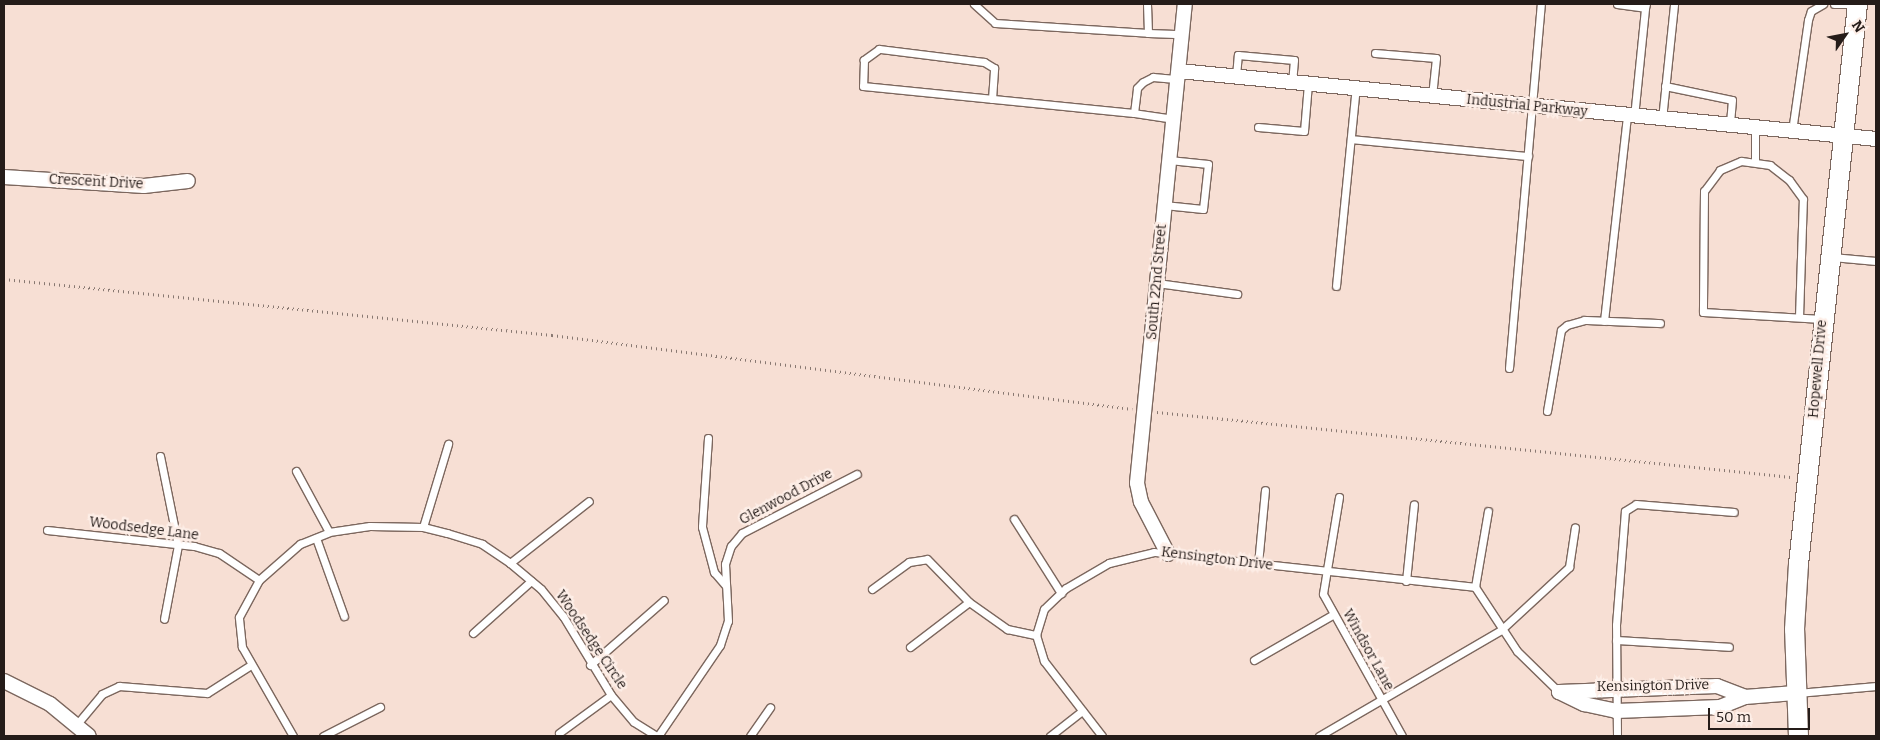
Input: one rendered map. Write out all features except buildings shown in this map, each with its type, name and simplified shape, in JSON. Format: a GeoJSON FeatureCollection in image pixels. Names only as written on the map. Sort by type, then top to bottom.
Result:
{"type":"FeatureCollection","features":[{"type":"Feature","properties":{"kind":"main road","name":"Hopewell Drive"},"geometry":{"type":"LineString","coordinates":[[1798,736],[1794,630],[1822,319],[1846,136],[1857,4]]}},
{"type":"Feature","properties":{"kind":"street","name":"South 22nd Street"},"geometry":{"type":"LineString","coordinates":[[1168,554],[1141,502],[1138,483],[1185,4]]}},
{"type":"Feature","properties":{"kind":"street","name":"Industrial Parkway"},"geometry":{"type":"LineString","coordinates":[[1178,75],[1236,76],[1630,117],[1876,138]]}},
{"type":"Feature","properties":{"kind":"street","name":"Crescent Drive"},"geometry":{"type":"LineString","coordinates":[[4,177],[144,186],[188,181]]}},
{"type":"Feature","properties":{"kind":"street"},"geometry":{"type":"LineString","coordinates":[[4,681],[50,704],[77,724],[89,736]]}},
{"type":"Feature","properties":{"kind":"street","name":"Kensington Drive"},"geometry":{"type":"LineString","coordinates":[[1560,692],[1615,687],[1717,686],[1744,697]]}},
{"type":"Feature","properties":{"kind":"street","name":"Kensington Drive"},"geometry":{"type":"LineString","coordinates":[[1560,692],[1584,704],[1616,711],[1720,707],[1744,697],[1795,693]]}},
{"type":"Feature","properties":{"kind":"lane"},"geometry":{"type":"LineString","coordinates":[[974,4],[995,23],[1182,34]]}},
{"type":"Feature","properties":{"kind":"lane"},"geometry":{"type":"LineString","coordinates":[[1147,4],[1148,33]]}},
{"type":"Feature","properties":{"kind":"lane"},"geometry":{"type":"LineString","coordinates":[[1509,368],[1541,4]]}},
{"type":"Feature","properties":{"kind":"lane"},"geometry":{"type":"LineString","coordinates":[[1604,321],[1645,6],[1617,4]]}},
{"type":"Feature","properties":{"kind":"lane"},"geometry":{"type":"LineString","coordinates":[[1662,120],[1674,4]]}},
{"type":"Feature","properties":{"kind":"lane"},"geometry":{"type":"LineString","coordinates":[[1792,132],[1808,20],[1811,11],[1823,4]]}},
{"type":"Feature","properties":{"kind":"lane"},"geometry":{"type":"LineString","coordinates":[[1834,4],[1857,4]]}},
{"type":"Feature","properties":{"kind":"lane"},"geometry":{"type":"LineString","coordinates":[[992,99],[994,68],[984,62],[879,49],[864,60],[863,86],[992,99],[1134,113],[1174,119]]}},
{"type":"Feature","properties":{"kind":"lane"},"geometry":{"type":"LineString","coordinates":[[1375,53],[1436,58],[1432,95]]}},
{"type":"Feature","properties":{"kind":"lane"},"geometry":{"type":"LineString","coordinates":[[1236,76],[1238,55],[1294,60],[1292,82]]}},
{"type":"Feature","properties":{"kind":"lane"},"geometry":{"type":"LineString","coordinates":[[1134,113],[1137,88],[1143,82],[1153,77],[1178,75]]}},
{"type":"Feature","properties":{"kind":"lane"},"geometry":{"type":"LineString","coordinates":[[1258,127],[1304,131],[1308,84]]}},
{"type":"Feature","properties":{"kind":"lane"},"geometry":{"type":"LineString","coordinates":[[1665,86],[1732,100],[1730,126]]}},
{"type":"Feature","properties":{"kind":"lane"},"geometry":{"type":"LineString","coordinates":[[1336,286],[1356,87]]}},
{"type":"Feature","properties":{"kind":"lane"},"geometry":{"type":"LineString","coordinates":[[1755,128],[1755,160]]}},
{"type":"Feature","properties":{"kind":"lane"},"geometry":{"type":"LineString","coordinates":[[1351,139],[1528,156]]}},
{"type":"Feature","properties":{"kind":"lane"},"geometry":{"type":"LineString","coordinates":[[1164,205],[1203,209],[1208,164],[1169,160]]}},
{"type":"Feature","properties":{"kind":"lane"},"geometry":{"type":"LineString","coordinates":[[1799,317],[1803,199],[1789,180],[1755,160],[1720,170],[1704,191],[1703,312],[1822,319]]}},
{"type":"Feature","properties":{"kind":"lane"},"geometry":{"type":"LineString","coordinates":[[1831,256],[1876,261]]}},
{"type":"Feature","properties":{"kind":"lane"},"geometry":{"type":"LineString","coordinates":[[1157,283],[1237,294]]}},
{"type":"Feature","properties":{"kind":"lane"},"geometry":{"type":"LineString","coordinates":[[1547,411],[1561,330],[1574,322],[1660,323]]}},
{"type":"Feature","properties":{"kind":"lane"},"geometry":{"type":"LineString","coordinates":[[708,438],[702,527],[714,572],[726,586]]}},
{"type":"Feature","properties":{"kind":"lane"},"geometry":{"type":"LineString","coordinates":[[423,527],[448,444]]}},
{"type":"Feature","properties":{"kind":"lane"},"geometry":{"type":"LineString","coordinates":[[160,456],[178,545],[164,620]]}},
{"type":"Feature","properties":{"kind":"lane"},"geometry":{"type":"LineString","coordinates":[[296,471],[329,532]]}},
{"type":"Feature","properties":{"kind":"lane","name":"Glenwood Drive"},"geometry":{"type":"LineString","coordinates":[[657,736],[720,646],[728,621],[725,564],[731,546],[742,532],[856,474]]}},
{"type":"Feature","properties":{"kind":"lane"},"geometry":{"type":"LineString","coordinates":[[1258,564],[1265,490]]}},
{"type":"Feature","properties":{"kind":"lane"},"geometry":{"type":"LineString","coordinates":[[1324,572],[1333,553],[1339,497]]}},
{"type":"Feature","properties":{"kind":"lane"},"geometry":{"type":"LineString","coordinates":[[510,563],[589,501]]}},
{"type":"Feature","properties":{"kind":"lane"},"geometry":{"type":"LineString","coordinates":[[1406,581],[1414,504]]}},
{"type":"Feature","properties":{"kind":"lane"},"geometry":{"type":"LineString","coordinates":[[1617,736],[1616,640],[1625,511],[1636,504],[1734,512]]}},
{"type":"Feature","properties":{"kind":"lane"},"geometry":{"type":"LineString","coordinates":[[1475,587],[1488,510]]}},
{"type":"Feature","properties":{"kind":"lane"},"geometry":{"type":"LineString","coordinates":[[1014,519],[1061,593]]}},
{"type":"Feature","properties":{"kind":"lane"},"geometry":{"type":"LineString","coordinates":[[1319,736],[1501,630],[1569,568],[1575,526]]}},
{"type":"Feature","properties":{"kind":"lane","name":"Woodsedge Circle"},"geometry":{"type":"LineString","coordinates":[[293,736],[242,647],[239,618],[259,580],[300,544],[329,532],[423,527],[482,544],[510,563],[531,581],[563,616],[590,666],[611,695],[634,722],[657,736]]}},
{"type":"Feature","properties":{"kind":"lane","name":"Woodsedge Lane"},"geometry":{"type":"LineString","coordinates":[[47,530],[178,545],[219,553],[259,580]]}},
{"type":"Feature","properties":{"kind":"lane"},"geometry":{"type":"LineString","coordinates":[[316,538],[344,616]]}},
{"type":"Feature","properties":{"kind":"lane","name":"Kensington Drive"},"geometry":{"type":"LineString","coordinates":[[1036,635],[1044,609],[1061,593],[1109,563],[1154,552],[1406,581],[1475,587],[1501,630],[1560,692]]}},
{"type":"Feature","properties":{"kind":"lane"},"geometry":{"type":"LineString","coordinates":[[872,589],[909,562],[926,559],[969,602],[1007,629],[1036,635],[1044,661],[1102,736]]}},
{"type":"Feature","properties":{"kind":"lane","name":"Windsor Lane"},"geometry":{"type":"LineString","coordinates":[[1324,572],[1323,594],[1402,736]]}},
{"type":"Feature","properties":{"kind":"lane"},"geometry":{"type":"LineString","coordinates":[[473,633],[531,581]]}},
{"type":"Feature","properties":{"kind":"lane"},"geometry":{"type":"LineString","coordinates":[[590,666],[664,600]]}},
{"type":"Feature","properties":{"kind":"lane"},"geometry":{"type":"LineString","coordinates":[[910,647],[969,602]]}},
{"type":"Feature","properties":{"kind":"lane"},"geometry":{"type":"LineString","coordinates":[[1254,660],[1334,614]]}},
{"type":"Feature","properties":{"kind":"lane"},"geometry":{"type":"LineString","coordinates":[[1616,640],[1729,647]]}},
{"type":"Feature","properties":{"kind":"lane"},"geometry":{"type":"LineString","coordinates":[[77,724],[102,694],[119,686],[207,693],[251,665]]}},
{"type":"Feature","properties":{"kind":"lane"},"geometry":{"type":"LineString","coordinates":[[1795,693],[1876,686]]}},
{"type":"Feature","properties":{"kind":"lane"},"geometry":{"type":"LineString","coordinates":[[559,733],[611,695]]}},
{"type":"Feature","properties":{"kind":"lane"},"geometry":{"type":"LineString","coordinates":[[323,736],[380,707]]}},
{"type":"Feature","properties":{"kind":"lane"},"geometry":{"type":"LineString","coordinates":[[750,736],[770,707]]}},
{"type":"Feature","properties":{"kind":"lane"},"geometry":{"type":"LineString","coordinates":[[1050,736],[1082,711]]}},
{"type":"Feature","properties":{"kind":"path"},"geometry":{"type":"LineString","coordinates":[[4,279],[562,336],[1145,410],[1808,479]]}}]}
